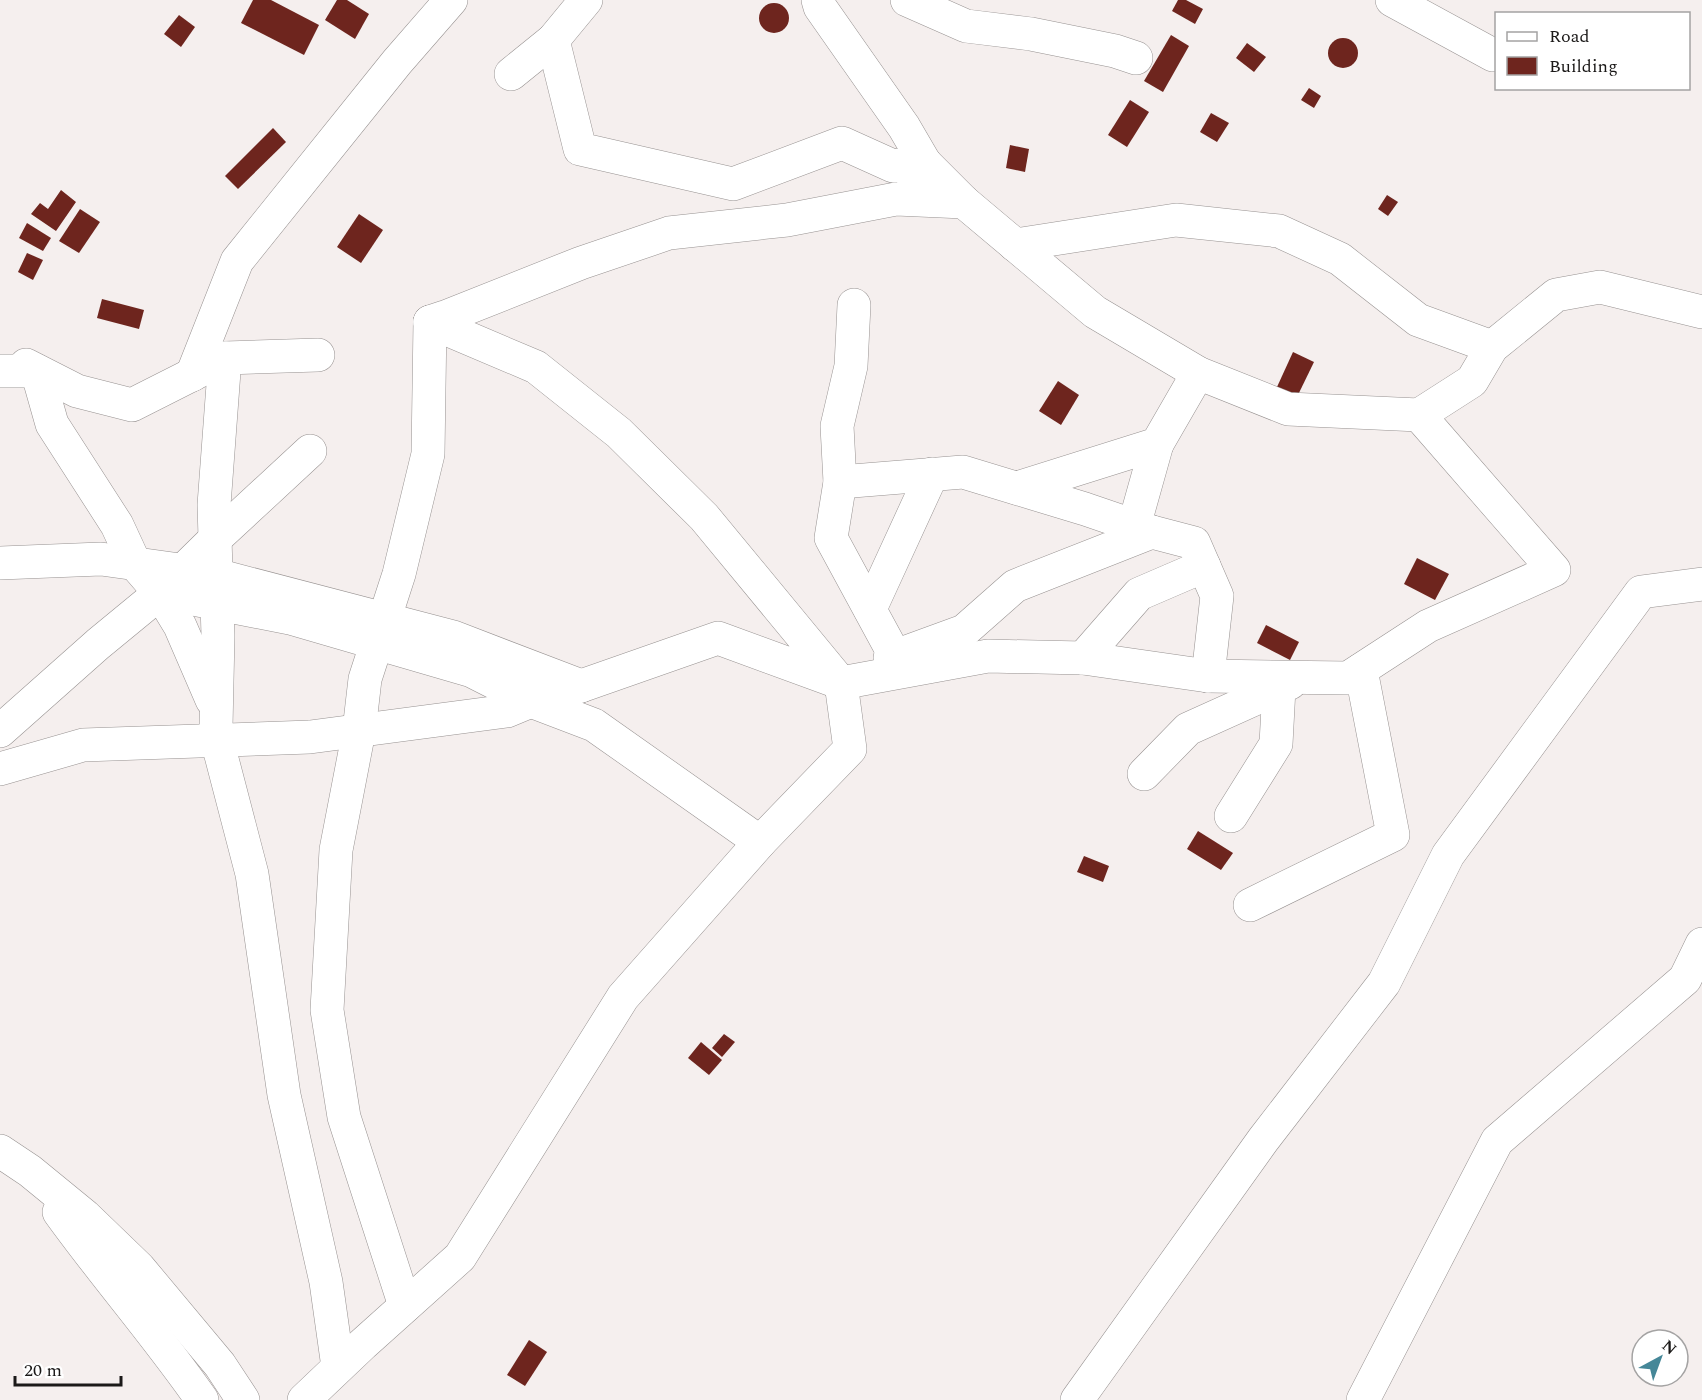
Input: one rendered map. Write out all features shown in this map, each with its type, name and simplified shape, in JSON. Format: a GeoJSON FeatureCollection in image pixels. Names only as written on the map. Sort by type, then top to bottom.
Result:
{"type":"FeatureCollection","features":[{"type":"Feature","properties":{"kind":"street"},"geometry":{"type":"LineString","coordinates":[[192,375],[237,261],[451,0]]}},
{"type":"Feature","properties":{"kind":"street"},"geometry":{"type":"LineString","coordinates":[[511,74],[553,40],[586,0]]}},
{"type":"Feature","properties":{"kind":"street"},"geometry":{"type":"LineString","coordinates":[[818,0],[820,7],[904,127],[925,163],[964,202],[1095,312],[1198,373],[1288,409],[1419,415],[1472,381],[1492,347],[1556,295],[1600,287],[1702,312]]}},
{"type":"Feature","properties":{"kind":"street"},"geometry":{"type":"LineString","coordinates":[[907,0],[966,26],[1031,34],[1115,51],[1136,58]]}},
{"type":"Feature","properties":{"kind":"street"},"geometry":{"type":"LineString","coordinates":[[1392,0],[1493,55]]}},
{"type":"Feature","properties":{"kind":"street"},"geometry":{"type":"LineString","coordinates":[[553,40],[580,149],[733,184],[842,143],[893,166],[925,163]]}},
{"type":"Feature","properties":{"kind":"street"},"geometry":{"type":"LineString","coordinates":[[896,199],[925,163]]}},
{"type":"Feature","properties":{"kind":"street"},"geometry":{"type":"LineString","coordinates":[[430,322],[581,263],[669,233],[787,220],[896,199],[964,202]]}},
{"type":"Feature","properties":{"kind":"street"},"geometry":{"type":"LineString","coordinates":[[1015,245],[1176,220],[1279,231],[1340,259],[1418,320],[1492,347]]}},
{"type":"Feature","properties":{"kind":"street"},"geometry":{"type":"LineString","coordinates":[[854,305],[851,366],[837,426],[840,482],[831,538],[895,656]]}},
{"type":"Feature","properties":{"kind":"street"},"geometry":{"type":"LineString","coordinates":[[405,1306],[344,1117],[327,1010],[336,850],[359,731],[365,679],[399,574],[428,453],[430,322]]}},
{"type":"Feature","properties":{"kind":"street"},"geometry":{"type":"LineString","coordinates":[[304,1400],[460,1257],[623,997],[760,842],[850,749],[841,683],[704,517],[619,433],[536,367],[430,322]]}},
{"type":"Feature","properties":{"kind":"street"},"geometry":{"type":"LineString","coordinates":[[0,352],[77,391],[132,405],[225,358],[318,355]]}},
{"type":"Feature","properties":{"kind":"street"},"geometry":{"type":"LineString","coordinates":[[217,725],[218,636],[214,505],[225,358]]}},
{"type":"Feature","properties":{"kind":"street"},"geometry":{"type":"LineString","coordinates":[[0,371],[37,371]]}},
{"type":"Feature","properties":{"kind":"street"},"geometry":{"type":"LineString","coordinates":[[37,371],[52,424],[117,525],[135,564],[160,593],[180,626],[217,725],[252,874],[284,1095],[326,1282],[338,1367]]}},
{"type":"Feature","properties":{"kind":"street"},"geometry":{"type":"LineString","coordinates":[[1143,529],[1157,444],[1198,373]]}},
{"type":"Feature","properties":{"kind":"street"},"geometry":{"type":"LineString","coordinates":[[0,769],[83,745],[217,725],[310,737],[507,711],[718,638],[841,683],[988,656],[1083,658],[1209,676],[1291,682],[1348,678],[1428,626],[1554,570],[1419,415]]}},
{"type":"Feature","properties":{"kind":"street"},"geometry":{"type":"LineString","coordinates":[[1017,488],[1157,444]]}},
{"type":"Feature","properties":{"kind":"street"},"geometry":{"type":"LineString","coordinates":[[0,731],[98,644],[160,593],[310,451]]}},
{"type":"Feature","properties":{"kind":"street"},"geometry":{"type":"LineString","coordinates":[[840,482],[963,472],[1194,543],[1217,596],[1209,676]]}},
{"type":"Feature","properties":{"kind":"street"},"geometry":{"type":"LineString","coordinates":[[870,609],[932,474]]}},
{"type":"Feature","properties":{"kind":"street"},"geometry":{"type":"LineString","coordinates":[[841,683],[880,662],[964,631],[1016,586],[1143,529]]}},
{"type":"Feature","properties":{"kind":"street"},"geometry":{"type":"LineString","coordinates":[[0,562],[101,559],[183,570],[216,589],[290,618],[380,631],[453,637],[581,686]]}},
{"type":"Feature","properties":{"kind":"street"},"geometry":{"type":"LineString","coordinates":[[1083,658],[1139,594],[1204,566]]}},
{"type":"Feature","properties":{"kind":"street"},"geometry":{"type":"LineString","coordinates":[[1077,1400],[1263,1140],[1384,983],[1448,855],[1641,592],[1702,584]]}},
{"type":"Feature","properties":{"kind":"street"},"geometry":{"type":"LineString","coordinates":[[160,593],[216,589]]}},
{"type":"Feature","properties":{"kind":"street"},"geometry":{"type":"LineString","coordinates":[[380,631],[472,671],[531,701],[594,725],[760,842]]}},
{"type":"Feature","properties":{"kind":"street"},"geometry":{"type":"LineString","coordinates":[[1250,905],[1394,835],[1361,670]]}},
{"type":"Feature","properties":{"kind":"street"},"geometry":{"type":"LineString","coordinates":[[1144,774],[1188,729],[1291,682]]}},
{"type":"Feature","properties":{"kind":"street"},"geometry":{"type":"LineString","coordinates":[[1231,816],[1276,744],[1291,682]]}},
{"type":"Feature","properties":{"kind":"street"},"geometry":{"type":"LineString","coordinates":[[1362,1400],[1497,1141],[1685,979],[1702,944]]}},
{"type":"Feature","properties":{"kind":"street"},"geometry":{"type":"LineString","coordinates":[[0,1131],[84,1246],[173,1358],[202,1400]]}},
{"type":"Feature","properties":{"kind":"street"},"geometry":{"type":"LineString","coordinates":[[0,1151],[30,1171],[85,1216],[139,1268],[220,1365],[243,1400]]}},
{"type":"Feature","properties":{"kind":"building"},"geometry":{"type":"Polygon","coordinates":[[[253,0],[271,0],[319,25],[304,55],[241,23],[253,0]]]}},
{"type":"Feature","properties":{"kind":"building"},"geometry":{"type":"Polygon","coordinates":[[[337,0],[347,0],[369,14],[355,39],[325,20],[337,0]]]}},
{"type":"Feature","properties":{"kind":"building"},"geometry":{"type":"Polygon","coordinates":[[[1178,0],[1186,0],[1203,9],[1195,24],[1172,11],[1178,0]]]}},
{"type":"Feature","properties":{"kind":"building"},"geometry":{"type":"Polygon","coordinates":[[[774,3],[780,4],[788,12],[788,24],[780,32],[774,33],[768,32],[760,24],[759,18],[760,12],[768,4],[774,3]]]}},
{"type":"Feature","properties":{"kind":"building"},"geometry":{"type":"Polygon","coordinates":[[[179,15],[195,27],[181,47],[164,34],[179,15]]]}},
{"type":"Feature","properties":{"kind":"building"},"geometry":{"type":"Polygon","coordinates":[[[1171,35],[1189,46],[1163,92],[1144,81],[1171,35]]]}},
{"type":"Feature","properties":{"kind":"building"},"geometry":{"type":"Polygon","coordinates":[[[1343,38],[1349,39],[1357,47],[1357,59],[1349,67],[1343,68],[1337,67],[1329,59],[1328,53],[1329,47],[1337,39],[1343,38]]]}},
{"type":"Feature","properties":{"kind":"building"},"geometry":{"type":"Polygon","coordinates":[[[1247,43],[1266,57],[1254,72],[1236,58],[1247,43]]]}},
{"type":"Feature","properties":{"kind":"building"},"geometry":{"type":"Polygon","coordinates":[[[1309,88],[1321,96],[1314,108],[1301,100],[1309,88]]]}},
{"type":"Feature","properties":{"kind":"building"},"geometry":{"type":"Polygon","coordinates":[[[1130,100],[1149,112],[1127,147],[1108,135],[1130,100]]]}},
{"type":"Feature","properties":{"kind":"building"},"geometry":{"type":"Polygon","coordinates":[[[1211,113],[1229,123],[1217,142],[1200,132],[1211,113]]]}},
{"type":"Feature","properties":{"kind":"building"},"geometry":{"type":"Polygon","coordinates":[[[273,128],[286,142],[238,189],[225,176],[273,128]]]}},
{"type":"Feature","properties":{"kind":"building"},"geometry":{"type":"Polygon","coordinates":[[[1010,145],[1029,149],[1025,172],[1006,168],[1010,145]]]}},
{"type":"Feature","properties":{"kind":"building"},"geometry":{"type":"Polygon","coordinates":[[[61,190],[76,202],[56,231],[31,214],[40,203],[48,209],[61,190]]]}},
{"type":"Feature","properties":{"kind":"building"},"geometry":{"type":"Polygon","coordinates":[[[1387,195],[1398,202],[1388,216],[1378,209],[1387,195]]]}},
{"type":"Feature","properties":{"kind":"building"},"geometry":{"type":"Polygon","coordinates":[[[80,209],[100,222],[79,253],[59,241],[80,209]]]}},
{"type":"Feature","properties":{"kind":"building"},"geometry":{"type":"Polygon","coordinates":[[[359,214],[383,230],[361,263],[337,247],[359,214]]]}},
{"type":"Feature","properties":{"kind":"building"},"geometry":{"type":"Polygon","coordinates":[[[27,223],[51,238],[43,251],[19,238],[27,223]]]}},
{"type":"Feature","properties":{"kind":"building"},"geometry":{"type":"Polygon","coordinates":[[[27,253],[43,260],[33,280],[18,272],[27,253]]]}},
{"type":"Feature","properties":{"kind":"building"},"geometry":{"type":"Polygon","coordinates":[[[102,299],[144,310],[139,329],[97,318],[102,299]]]}},
{"type":"Feature","properties":{"kind":"building"},"geometry":{"type":"Polygon","coordinates":[[[1293,352],[1314,362],[1297,397],[1277,387],[1293,352]]]}},
{"type":"Feature","properties":{"kind":"building"},"geometry":{"type":"Polygon","coordinates":[[[1058,381],[1079,395],[1061,425],[1039,411],[1058,381]]]}},
{"type":"Feature","properties":{"kind":"building"},"geometry":{"type":"Polygon","coordinates":[[[1417,558],[1449,574],[1435,600],[1404,584],[1417,558]]]}},
{"type":"Feature","properties":{"kind":"building"},"geometry":{"type":"Polygon","coordinates":[[[1266,625],[1299,642],[1290,660],[1257,643],[1266,625]]]}},
{"type":"Feature","properties":{"kind":"building"},"geometry":{"type":"Polygon","coordinates":[[[1198,831],[1233,853],[1221,870],[1187,849],[1198,831]]]}},
{"type":"Feature","properties":{"kind":"building"},"geometry":{"type":"Polygon","coordinates":[[[1084,856],[1109,866],[1103,882],[1077,872],[1084,856]]]}},
{"type":"Feature","properties":{"kind":"building"},"geometry":{"type":"Polygon","coordinates":[[[724,1034],[735,1042],[722,1057],[712,1048],[724,1034]]]}},
{"type":"Feature","properties":{"kind":"building"},"geometry":{"type":"Polygon","coordinates":[[[701,1042],[722,1060],[709,1075],[688,1058],[701,1042]]]}},
{"type":"Feature","properties":{"kind":"building"},"geometry":{"type":"Polygon","coordinates":[[[529,1340],[547,1352],[525,1386],[507,1375],[529,1340]]]}}]}
